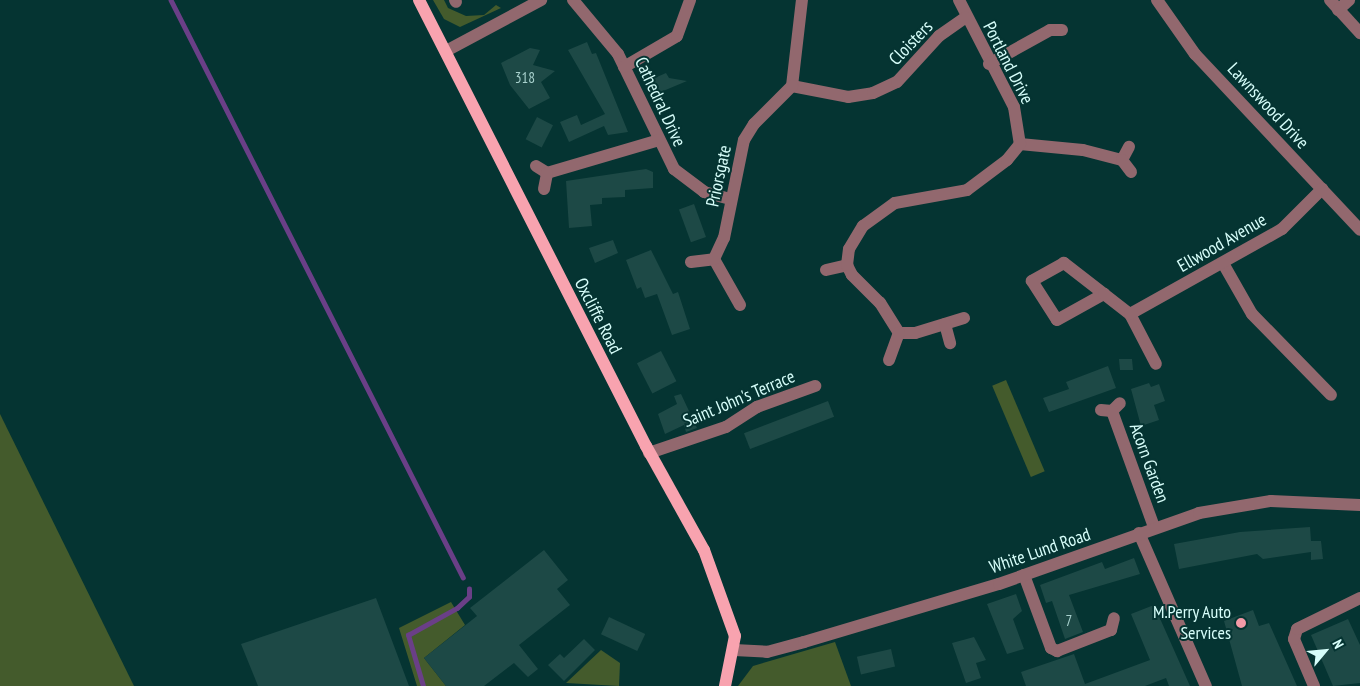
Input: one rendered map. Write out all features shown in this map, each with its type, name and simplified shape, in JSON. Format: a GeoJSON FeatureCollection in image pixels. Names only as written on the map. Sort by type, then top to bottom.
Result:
{"type":"FeatureCollection","features":[{"type":"Feature","properties":{"kind":"main road","name":"Oxcliffe Road"},"geometry":{"type":"LineString","coordinates":[[419,0],[649,453],[704,550],[730,614],[734,650]]}},
{"type":"Feature","properties":{"kind":"main road"},"geometry":{"type":"LineString","coordinates":[[725,686],[734,650]]}},
{"type":"Feature","properties":{"kind":"street"},"geometry":{"type":"LineString","coordinates":[[446,51],[541,0]]}},
{"type":"Feature","properties":{"kind":"street","name":"Cathedral Drive"},"geometry":{"type":"LineString","coordinates":[[573,0],[609,40],[674,169],[687,181],[731,199]]}},
{"type":"Feature","properties":{"kind":"street"},"geometry":{"type":"LineString","coordinates":[[624,67],[677,36],[690,0]]}},
{"type":"Feature","properties":{"kind":"street"},"geometry":{"type":"LineString","coordinates":[[792,86],[802,0]]}},
{"type":"Feature","properties":{"kind":"street","name":"Portland Drive"},"geometry":{"type":"LineString","coordinates":[[959,0],[965,18],[1014,107],[1020,144]]}},
{"type":"Feature","properties":{"kind":"street","name":"Lawnswood Drive"},"geometry":{"type":"LineString","coordinates":[[1157,0],[1195,54],[1360,230]]}},
{"type":"Feature","properties":{"kind":"street"},"geometry":{"type":"LineString","coordinates":[[1349,0],[1334,5],[1360,33]]}},
{"type":"Feature","properties":{"kind":"street","name":"Cloisters"},"geometry":{"type":"LineString","coordinates":[[792,86],[848,97],[873,93],[897,82],[939,36],[965,18]]}},
{"type":"Feature","properties":{"kind":"street"},"geometry":{"type":"LineString","coordinates":[[989,64],[1053,26]]}},
{"type":"Feature","properties":{"kind":"street","name":"Priorsgate"},"geometry":{"type":"LineString","coordinates":[[714,259],[731,199],[744,140],[754,124],[792,86]]}},
{"type":"Feature","properties":{"kind":"street"},"geometry":{"type":"LineString","coordinates":[[536,166],[547,173],[659,140]]}},
{"type":"Feature","properties":{"kind":"street"},"geometry":{"type":"LineString","coordinates":[[847,265],[854,236],[878,214],[895,202],[967,190],[1008,160],[1020,144],[1083,150],[1122,160],[1131,172]]}},
{"type":"Feature","properties":{"kind":"street"},"geometry":{"type":"LineString","coordinates":[[1122,160],[1129,147]]}},
{"type":"Feature","properties":{"kind":"street"},"geometry":{"type":"LineString","coordinates":[[544,189],[547,173]]}},
{"type":"Feature","properties":{"kind":"street","name":"Ellwood Avenue"},"geometry":{"type":"LineString","coordinates":[[1130,314],[1224,265],[1282,229],[1322,189]]}},
{"type":"Feature","properties":{"kind":"street"},"geometry":{"type":"LineString","coordinates":[[691,262],[714,259],[740,297]]}},
{"type":"Feature","properties":{"kind":"street"},"geometry":{"type":"LineString","coordinates":[[1104,294],[1057,320],[1032,281],[1064,263],[1130,314],[1156,364]]}},
{"type":"Feature","properties":{"kind":"street"},"geometry":{"type":"LineString","coordinates":[[826,270],[847,265]]}},
{"type":"Feature","properties":{"kind":"street"},"geometry":{"type":"LineString","coordinates":[[847,265],[899,333]]}},
{"type":"Feature","properties":{"kind":"street"},"geometry":{"type":"LineString","coordinates":[[1224,265],[1252,314],[1331,394]]}},
{"type":"Feature","properties":{"kind":"street"},"geometry":{"type":"LineString","coordinates":[[899,333],[945,324],[964,318]]}},
{"type":"Feature","properties":{"kind":"street"},"geometry":{"type":"LineString","coordinates":[[945,324],[950,343]]}},
{"type":"Feature","properties":{"kind":"street"},"geometry":{"type":"LineString","coordinates":[[887,355],[899,333]]}},
{"type":"Feature","properties":{"kind":"street","name":"Saint John's Terrace"},"geometry":{"type":"LineString","coordinates":[[649,453],[726,427],[757,407],[815,386]]}},
{"type":"Feature","properties":{"kind":"street","name":"Acorn Garden"},"geometry":{"type":"LineString","coordinates":[[1111,408],[1154,528]]}},
{"type":"Feature","properties":{"kind":"street","name":"White Lund Road"},"geometry":{"type":"LineString","coordinates":[[734,650],[767,652],[1024,575],[1139,533],[1207,511],[1271,501],[1360,505]]}},
{"type":"Feature","properties":{"kind":"street"},"geometry":{"type":"LineString","coordinates":[[1139,533],[1206,686]]}},
{"type":"Feature","properties":{"kind":"street"},"geometry":{"type":"LineString","coordinates":[[1024,575],[1051,648],[1057,651],[1111,630],[1114,618]]}},
{"type":"Feature","properties":{"kind":"street"},"geometry":{"type":"LineString","coordinates":[[1314,686],[1294,639],[1297,628],[1360,598]]}},
{"type":"Feature","properties":{"kind":"green space"},"geometry":{"type":"Polygon","coordinates":[[[433,0],[444,0],[448,8],[466,16],[484,15],[496,5],[501,8],[460,27],[444,19],[433,0]]]}},
{"type":"Feature","properties":{"kind":"green space"},"geometry":{"type":"Polygon","coordinates":[[[1006,380],[1045,471],[1031,477],[992,386],[1006,380]]]}},
{"type":"Feature","properties":{"kind":"green space"},"geometry":{"type":"Polygon","coordinates":[[[0,414],[134,686],[0,686],[0,414]]]}},
{"type":"Feature","properties":{"kind":"green space"},"geometry":{"type":"Polygon","coordinates":[[[451,602],[465,625],[424,658],[446,686],[417,686],[399,628],[451,602]]]}},
{"type":"Feature","properties":{"kind":"green space"},"geometry":{"type":"Polygon","coordinates":[[[835,642],[851,686],[738,686],[753,666],[835,642]]]}},
{"type":"Feature","properties":{"kind":"green space"},"geometry":{"type":"Polygon","coordinates":[[[601,650],[620,663],[619,686],[566,683],[601,650]]]}},
{"type":"Feature","properties":{"kind":"building"},"geometry":{"type":"Polygon","coordinates":[[[587,42],[592,54],[596,53],[628,132],[608,135],[604,126],[569,142],[560,122],[577,115],[581,125],[605,114],[568,50],[587,42]]]}},
{"type":"Feature","properties":{"kind":"building"},"geometry":{"type":"Polygon","coordinates":[[[530,48],[540,50],[533,65],[555,71],[541,82],[550,98],[529,109],[510,85],[501,63],[530,48]]]}},
{"type":"Feature","properties":{"kind":"building"},"geometry":{"type":"Polygon","coordinates":[[[666,73],[669,78],[687,81],[656,94],[650,80],[666,73]]]}},
{"type":"Feature","properties":{"kind":"building"},"geometry":{"type":"Polygon","coordinates":[[[537,117],[553,125],[542,147],[526,139],[537,117]]]}},
{"type":"Feature","properties":{"kind":"building"},"geometry":{"type":"Polygon","coordinates":[[[646,169],[653,172],[653,188],[625,190],[625,197],[602,198],[602,204],[590,205],[592,226],[569,228],[566,181],[646,169]]]}},
{"type":"Feature","properties":{"kind":"building"},"geometry":{"type":"Polygon","coordinates":[[[694,204],[706,237],[691,242],[679,209],[694,204]]]}},
{"type":"Feature","properties":{"kind":"building"},"geometry":{"type":"Polygon","coordinates":[[[613,240],[618,253],[595,263],[589,248],[613,240]]]}},
{"type":"Feature","properties":{"kind":"building"},"geometry":{"type":"Polygon","coordinates":[[[651,250],[673,294],[678,292],[690,329],[672,335],[657,294],[645,298],[641,287],[637,289],[626,260],[651,250]]]}},
{"type":"Feature","properties":{"kind":"building"},"geometry":{"type":"Polygon","coordinates":[[[661,351],[676,381],[652,394],[637,363],[661,351]]]}},
{"type":"Feature","properties":{"kind":"building"},"geometry":{"type":"Polygon","coordinates":[[[1119,359],[1132,359],[1133,370],[1120,370],[1119,359]]]}},
{"type":"Feature","properties":{"kind":"building"},"geometry":{"type":"Polygon","coordinates":[[[1108,366],[1116,388],[1049,412],[1043,398],[1069,389],[1066,382],[1108,366]]]}},
{"type":"Feature","properties":{"kind":"building"},"geometry":{"type":"Polygon","coordinates":[[[1149,383],[1151,387],[1159,384],[1165,401],[1154,405],[1159,420],[1141,426],[1131,389],[1149,383]]]}},
{"type":"Feature","properties":{"kind":"building"},"geometry":{"type":"Polygon","coordinates":[[[681,394],[697,428],[686,432],[684,425],[665,434],[658,414],[677,404],[674,396],[681,394]]]}},
{"type":"Feature","properties":{"kind":"building"},"geometry":{"type":"Polygon","coordinates":[[[828,401],[834,417],[750,449],[744,433],[828,401]]]}},
{"type":"Feature","properties":{"kind":"building"},"geometry":{"type":"Polygon","coordinates":[[[1310,527],[1311,541],[1321,541],[1323,559],[1311,560],[1311,552],[1263,559],[1257,554],[1179,569],[1174,544],[1240,532],[1310,527]]]}},
{"type":"Feature","properties":{"kind":"building"},"geometry":{"type":"Polygon","coordinates":[[[544,550],[568,580],[557,589],[570,605],[519,645],[538,669],[528,677],[514,663],[484,686],[446,686],[424,658],[477,616],[470,608],[544,550]]]}},
{"type":"Feature","properties":{"kind":"building"},"geometry":{"type":"Polygon","coordinates":[[[1134,558],[1140,574],[1069,595],[1083,632],[1065,639],[1052,601],[1046,603],[1040,585],[1102,562],[1105,569],[1134,558]]]}},
{"type":"Feature","properties":{"kind":"building"},"geometry":{"type":"Polygon","coordinates":[[[1016,594],[1022,611],[1013,619],[1024,649],[1007,654],[987,604],[1016,594]]]}},
{"type":"Feature","properties":{"kind":"building"},"geometry":{"type":"Polygon","coordinates":[[[376,598],[409,686],[258,686],[241,644],[376,598]]]}},
{"type":"Feature","properties":{"kind":"building"},"geometry":{"type":"Polygon","coordinates":[[[1154,605],[1190,686],[1169,686],[1166,678],[1145,686],[1026,686],[1021,672],[1074,654],[1085,684],[1150,660],[1131,614],[1154,605]]]}},
{"type":"Feature","properties":{"kind":"building"},"geometry":{"type":"Polygon","coordinates":[[[1253,610],[1259,626],[1269,623],[1297,686],[1242,686],[1224,621],[1253,610]]]}},
{"type":"Feature","properties":{"kind":"building"},"geometry":{"type":"Polygon","coordinates":[[[609,617],[645,634],[637,651],[601,634],[609,617]]]}},
{"type":"Feature","properties":{"kind":"building"},"geometry":{"type":"Polygon","coordinates":[[[1348,619],[1360,645],[1360,683],[1333,686],[1311,635],[1348,619]]]}},
{"type":"Feature","properties":{"kind":"building"},"geometry":{"type":"Polygon","coordinates":[[[974,637],[986,660],[976,663],[981,678],[966,683],[952,643],[974,637]]]}},
{"type":"Feature","properties":{"kind":"building"},"geometry":{"type":"Polygon","coordinates":[[[584,639],[595,650],[564,681],[548,665],[560,654],[564,658],[584,639]]]}},
{"type":"Feature","properties":{"kind":"building"},"geometry":{"type":"Polygon","coordinates":[[[891,649],[895,667],[861,674],[857,657],[891,649]]]}},
{"type":"Feature","properties":{"kind":"waterway"},"geometry":{"type":"LineString","coordinates":[[171,0],[463,577]]}},
{"type":"Feature","properties":{"kind":"waterway"},"geometry":{"type":"LineString","coordinates":[[423,686],[408,635],[457,608],[469,597],[469,589]]}},
{"type":"Feature","properties":{"kind":"place","name":"M.Perry Auto Services"},"geometry":{"type":"Point","coordinates":[1241,623]}}]}
